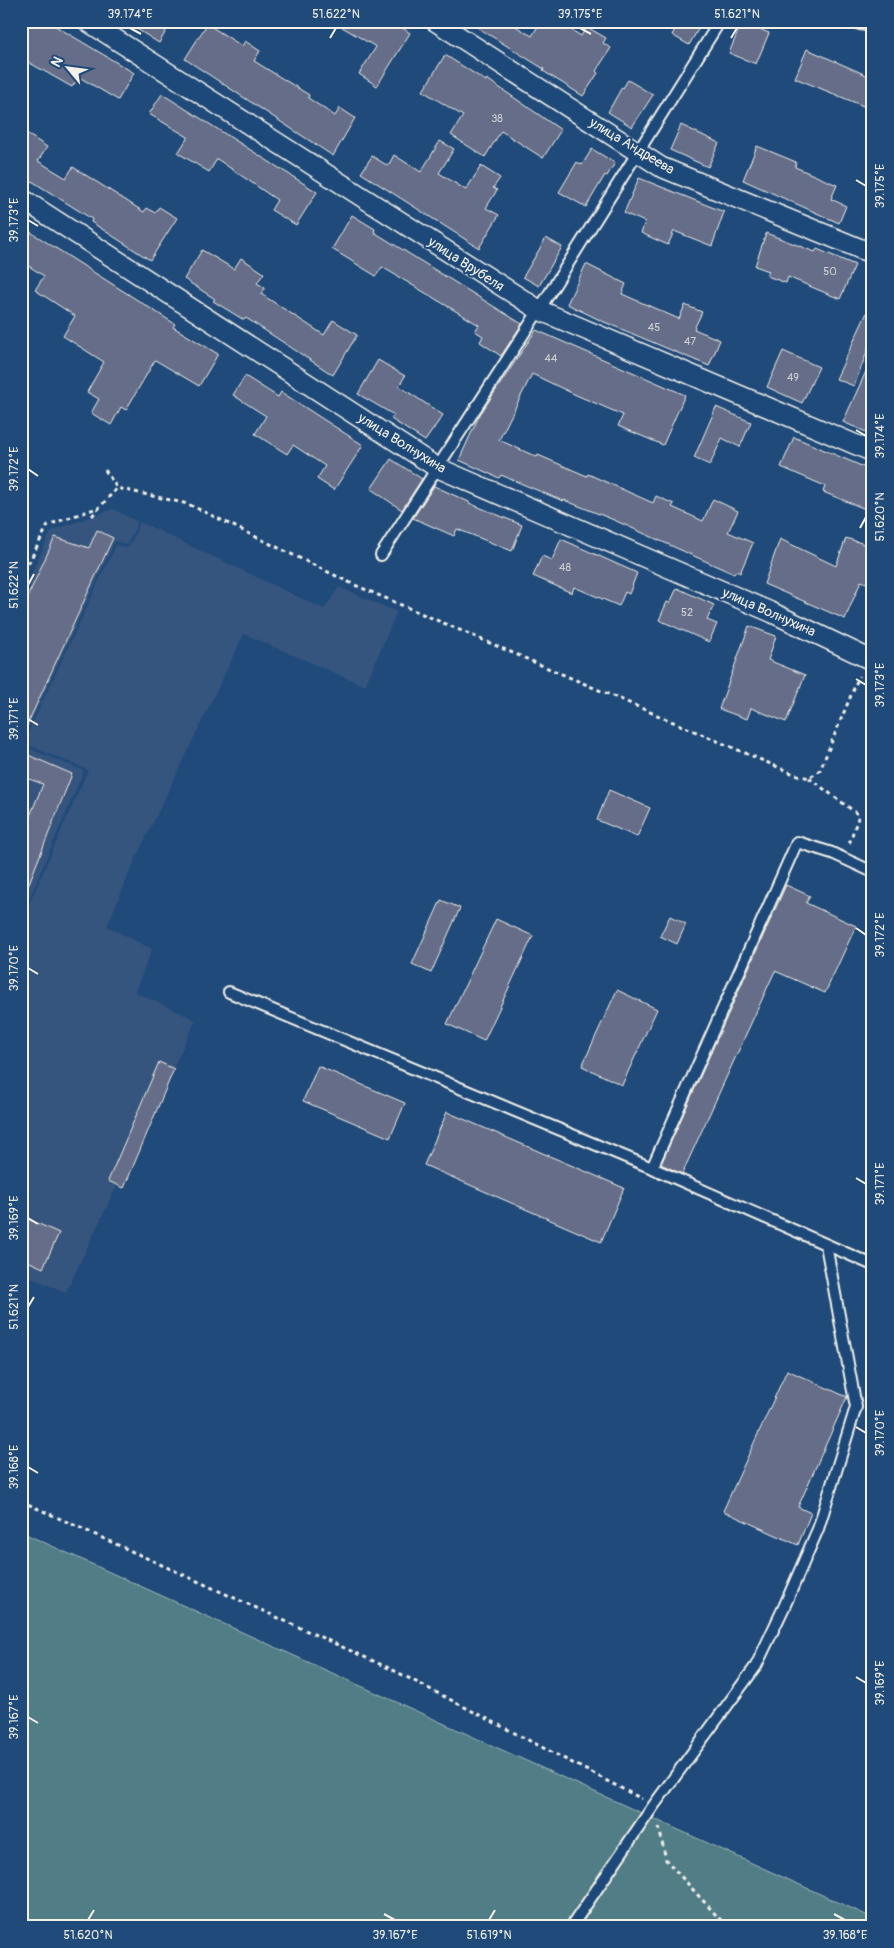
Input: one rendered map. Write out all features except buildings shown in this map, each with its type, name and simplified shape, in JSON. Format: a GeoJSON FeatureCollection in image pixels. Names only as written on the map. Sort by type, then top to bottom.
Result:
{"type":"FeatureCollection","features":[{"type":"Feature","properties":{"kind":"street","name":"улица Врубеля"},"geometry":{"type":"LineString","coordinates":[[87,21],[539,310],[873,452]]}},
{"type":"Feature","properties":{"kind":"street","name":"улица Андреева"},"geometry":{"type":"LineString","coordinates":[[435,21],[661,167],[873,254]]}},
{"type":"Feature","properties":{"kind":"street","name":"улица Волнухина"},"geometry":{"type":"LineString","coordinates":[[21,198],[436,467],[773,613],[867,658]]}},
{"type":"Feature","properties":{"kind":"lane"},"geometry":{"type":"LineString","coordinates":[[380,555],[639,153],[720,21]]}},
{"type":"Feature","properties":{"kind":"lane"},"geometry":{"type":"LineString","coordinates":[[853,21],[873,26]]}},
{"type":"Feature","properties":{"kind":"lane"},"geometry":{"type":"LineString","coordinates":[[652,1168],[797,842],[832,853],[873,872]]}},
{"type":"Feature","properties":{"kind":"lane"},"geometry":{"type":"LineString","coordinates":[[229,992],[652,1168],[873,1266]]}},
{"type":"Feature","properties":{"kind":"lane"},"geometry":{"type":"LineString","coordinates":[[571,1927],[654,1805],[756,1666],[818,1530],[856,1407],[826,1245]]}},
{"type":"Feature","properties":{"kind":"path"},"geometry":{"type":"LineString","coordinates":[[105,470],[117,488],[188,504],[355,585],[775,766],[809,778],[859,815],[844,858]]}},
{"type":"Feature","properties":{"kind":"path"},"geometry":{"type":"LineString","coordinates":[[92,516],[117,488]]}},
{"type":"Feature","properties":{"kind":"path"},"geometry":{"type":"LineString","coordinates":[[21,578],[48,525],[102,506]]}},
{"type":"Feature","properties":{"kind":"path"},"geometry":{"type":"LineString","coordinates":[[809,778],[820,770],[867,658]]}},
{"type":"Feature","properties":{"kind":"path"},"geometry":{"type":"LineString","coordinates":[[21,1501],[393,1670],[654,1805],[666,1860],[727,1927]]}},
{"type":"Feature","properties":{"kind":"shaded area"},"geometry":{"type":"Polygon","coordinates":[[[113,509],[138,522],[127,545],[115,541],[21,743],[21,596],[51,531],[113,509]]]}},
{"type":"Feature","properties":{"kind":"shaded area"},"geometry":{"type":"Polygon","coordinates":[[[140,522],[324,609],[339,587],[397,612],[365,686],[244,634],[135,860],[107,926],[152,949],[135,992],[196,1020],[66,1292],[21,1274],[21,922],[88,770],[23,743],[116,545],[128,548],[140,522]]]}},
{"type":"Feature","properties":{"kind":"shaded area"},"geometry":{"type":"Polygon","coordinates":[[[21,745],[84,771],[21,918],[21,745]]]}},
{"type":"Feature","properties":{"kind":"green space"},"geometry":{"type":"Polygon","coordinates":[[[21,1532],[873,1918],[873,1927],[21,1927],[21,1532]]]}}]}
